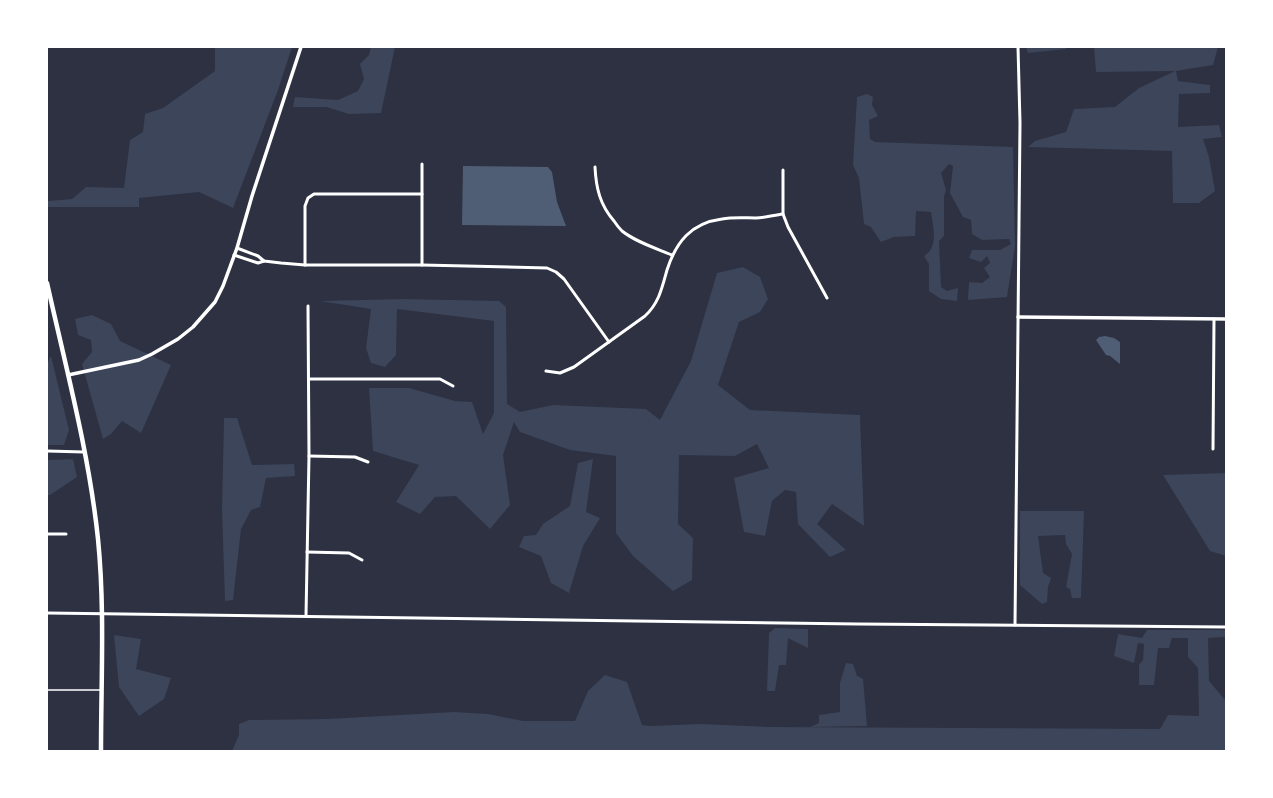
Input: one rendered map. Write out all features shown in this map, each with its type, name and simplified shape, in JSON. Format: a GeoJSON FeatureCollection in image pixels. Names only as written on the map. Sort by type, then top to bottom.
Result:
{"type":"FeatureCollection","features":[{"type":"Feature","properties":{"kind":"main road"},"geometry":{"type":"LineString","coordinates":[[47,283],[84,452],[98,537],[102,614],[101,751]]}},
{"type":"Feature","properties":{"kind":"street"},"geometry":{"type":"LineString","coordinates":[[68,375],[139,360],[152,354],[178,339],[193,327],[215,302],[223,286],[237,248],[252,196],[300,47]]}},
{"type":"Feature","properties":{"kind":"street"},"geometry":{"type":"LineString","coordinates":[[1015,625],[1020,123],[1018,47]]}},
{"type":"Feature","properties":{"kind":"street"},"geometry":{"type":"LineString","coordinates":[[422,164],[422,265]]}},
{"type":"Feature","properties":{"kind":"street"},"geometry":{"type":"LineString","coordinates":[[595,167],[596,184],[600,200],[608,214],[621,231],[637,240],[672,255]]}},
{"type":"Feature","properties":{"kind":"street"},"geometry":{"type":"LineString","coordinates":[[783,170],[783,214],[788,227],[827,298]]}},
{"type":"Feature","properties":{"kind":"street"},"geometry":{"type":"LineString","coordinates":[[305,265],[305,206],[308,198],[314,194],[422,194]]}},
{"type":"Feature","properties":{"kind":"street"},"geometry":{"type":"LineString","coordinates":[[546,371],[560,373],[574,367],[653,309],[660,294],[672,255],[678,245],[693,228],[706,222],[722,219],[758,218],[783,214]]}},
{"type":"Feature","properties":{"kind":"street"},"geometry":{"type":"LineString","coordinates":[[237,248],[258,256],[264,261]]}},
{"type":"Feature","properties":{"kind":"street"},"geometry":{"type":"LineString","coordinates":[[234,255],[258,263],[264,261],[305,265],[422,265],[547,268],[556,272],[564,279],[609,342]]}},
{"type":"Feature","properties":{"kind":"street"},"geometry":{"type":"LineString","coordinates":[[306,616],[309,456],[308,306]]}},
{"type":"Feature","properties":{"kind":"street"},"geometry":{"type":"LineString","coordinates":[[1018,317],[1226,319]]}},
{"type":"Feature","properties":{"kind":"street"},"geometry":{"type":"LineString","coordinates":[[1213,449],[1214,319]]}},
{"type":"Feature","properties":{"kind":"street"},"geometry":{"type":"LineString","coordinates":[[309,379],[440,379],[453,386]]}},
{"type":"Feature","properties":{"kind":"street"},"geometry":{"type":"LineString","coordinates":[[47,451],[84,452]]}},
{"type":"Feature","properties":{"kind":"street"},"geometry":{"type":"LineString","coordinates":[[309,456],[355,457],[368,462]]}},
{"type":"Feature","properties":{"kind":"street"},"geometry":{"type":"LineString","coordinates":[[47,534],[66,534]]}},
{"type":"Feature","properties":{"kind":"street"},"geometry":{"type":"LineString","coordinates":[[307,552],[348,553],[362,560]]}},
{"type":"Feature","properties":{"kind":"street"},"geometry":{"type":"LineString","coordinates":[[47,613],[1226,627]]}},
{"type":"Feature","properties":{"kind":"lane"},"geometry":{"type":"LineString","coordinates":[[47,690],[101,690]]}},
{"type":"Feature","properties":{"kind":"shaded area"},"geometry":{"type":"Polygon","coordinates":[[[215,47],[292,47],[278,90],[233,208],[199,192],[139,198],[139,207],[47,207],[48,201],[72,199],[86,187],[124,188],[130,140],[143,132],[145,114],[163,108],[215,71],[215,47]]]}},
{"type":"Feature","properties":{"kind":"shaded area"},"geometry":{"type":"Polygon","coordinates":[[[371,47],[395,47],[381,113],[349,114],[326,107],[293,107],[295,97],[338,100],[358,91],[364,79],[360,64],[369,55],[371,47]]]}},
{"type":"Feature","properties":{"kind":"shaded area"},"geometry":{"type":"Polygon","coordinates":[[[1026,47],[1066,47],[1066,49],[1028,53],[1026,47]]]}},
{"type":"Feature","properties":{"kind":"shaded area"},"geometry":{"type":"Polygon","coordinates":[[[1094,47],[1218,47],[1213,65],[1176,71],[1178,81],[1210,85],[1210,93],[1179,94],[1178,127],[1219,125],[1222,137],[1203,139],[1209,157],[1215,191],[1199,203],[1173,203],[1172,151],[1028,147],[1035,141],[1066,132],[1074,109],[1115,107],[1139,88],[1175,71],[1096,72],[1094,47]]]}},
{"type":"Feature","properties":{"kind":"shaded area"},"geometry":{"type":"Polygon","coordinates":[[[867,94],[873,97],[872,105],[878,116],[869,120],[870,139],[875,142],[1013,147],[1015,246],[1007,297],[968,300],[969,282],[982,283],[990,277],[984,268],[990,263],[987,256],[981,262],[969,258],[972,250],[1000,250],[1011,244],[1009,239],[982,240],[972,234],[971,220],[963,217],[950,193],[953,166],[949,164],[941,173],[946,190],[944,197],[944,236],[939,241],[941,287],[947,291],[958,288],[957,301],[941,299],[929,291],[929,264],[924,256],[932,247],[934,236],[931,212],[916,211],[915,236],[894,237],[881,242],[871,227],[864,224],[859,178],[853,165],[857,97],[867,94]]]}},
{"type":"Feature","properties":{"kind":"shaded area"},"geometry":{"type":"Polygon","coordinates":[[[463,166],[548,167],[552,172],[557,202],[566,226],[462,225],[463,166]]]}},
{"type":"Feature","properties":{"kind":"shaded area"},"geometry":{"type":"Polygon","coordinates":[[[743,267],[760,277],[768,299],[760,312],[739,322],[718,385],[750,410],[860,415],[864,526],[832,504],[817,524],[846,550],[830,557],[798,524],[796,492],[785,490],[772,501],[765,536],[744,532],[734,478],[769,468],[757,444],[735,456],[679,455],[678,524],[693,538],[692,580],[673,591],[633,556],[616,533],[616,456],[570,450],[520,432],[514,422],[503,455],[510,505],[490,529],[456,496],[435,497],[420,514],[396,502],[419,465],[373,451],[369,388],[409,388],[455,401],[472,402],[483,434],[494,413],[494,321],[397,309],[396,355],[385,367],[371,363],[366,348],[371,309],[320,301],[403,299],[499,301],[506,307],[507,404],[520,412],[553,405],[646,409],[660,420],[691,361],[717,273],[743,267]]]}},
{"type":"Feature","properties":{"kind":"shaded area"},"geometry":{"type":"Polygon","coordinates":[[[92,315],[111,324],[120,341],[171,365],[141,433],[122,421],[111,434],[103,439],[82,364],[92,352],[91,340],[78,335],[75,319],[92,315]]]}},
{"type":"Feature","properties":{"kind":"shaded area"},"geometry":{"type":"Polygon","coordinates":[[[1105,336],[1114,338],[1120,342],[1120,364],[1110,356],[1106,355],[1096,340],[1099,337],[1105,336]]]}},
{"type":"Feature","properties":{"kind":"shaded area"},"geometry":{"type":"Polygon","coordinates":[[[51,356],[69,430],[64,445],[47,445],[47,364],[51,356]]]}},
{"type":"Feature","properties":{"kind":"shaded area"},"geometry":{"type":"Polygon","coordinates":[[[224,418],[237,418],[252,465],[294,464],[295,476],[266,478],[260,507],[251,510],[241,529],[233,600],[225,601],[222,510],[224,418]]]}},
{"type":"Feature","properties":{"kind":"shaded area"},"geometry":{"type":"Polygon","coordinates":[[[73,459],[77,477],[50,495],[47,495],[47,460],[73,459]]]}},
{"type":"Feature","properties":{"kind":"shaded area"},"geometry":{"type":"Polygon","coordinates":[[[593,459],[586,512],[600,518],[583,546],[569,593],[551,583],[541,556],[519,547],[524,536],[536,535],[543,524],[570,506],[578,463],[593,459]]]}},
{"type":"Feature","properties":{"kind":"shaded area"},"geometry":{"type":"Polygon","coordinates":[[[1226,473],[1226,556],[1210,551],[1163,475],[1226,473]]]}},
{"type":"Feature","properties":{"kind":"shaded area"},"geometry":{"type":"Polygon","coordinates":[[[1020,511],[1084,511],[1081,598],[1072,598],[1070,589],[1066,587],[1072,554],[1066,544],[1065,535],[1038,536],[1043,573],[1051,578],[1048,587],[1047,602],[1042,604],[1020,585],[1020,511]]]}},
{"type":"Feature","properties":{"kind":"shaded area"},"geometry":{"type":"Polygon","coordinates":[[[775,628],[808,629],[808,648],[788,638],[786,665],[779,665],[775,691],[767,691],[769,633],[775,628]]]}},
{"type":"Feature","properties":{"kind":"shaded area"},"geometry":{"type":"Polygon","coordinates":[[[1147,630],[1226,630],[1225,637],[1208,638],[1209,681],[1226,701],[1226,751],[232,751],[239,735],[239,724],[249,720],[327,719],[454,712],[488,714],[523,721],[575,721],[588,691],[605,675],[627,682],[642,725],[650,726],[701,724],[768,727],[1160,729],[1168,715],[1199,716],[1198,668],[1188,657],[1188,638],[1172,638],[1169,648],[1158,648],[1154,685],[1139,685],[1139,665],[1143,660],[1144,644],[1138,643],[1134,663],[1114,656],[1118,634],[1142,638],[1147,630]]]}},
{"type":"Feature","properties":{"kind":"shaded area"},"geometry":{"type":"Polygon","coordinates":[[[114,635],[141,639],[136,669],[171,678],[164,699],[139,716],[119,687],[114,635]]]}},
{"type":"Feature","properties":{"kind":"shaded area"},"geometry":{"type":"Polygon","coordinates":[[[846,663],[853,664],[857,676],[863,679],[867,726],[810,727],[819,723],[819,715],[840,712],[840,683],[846,663]]]}}]}
